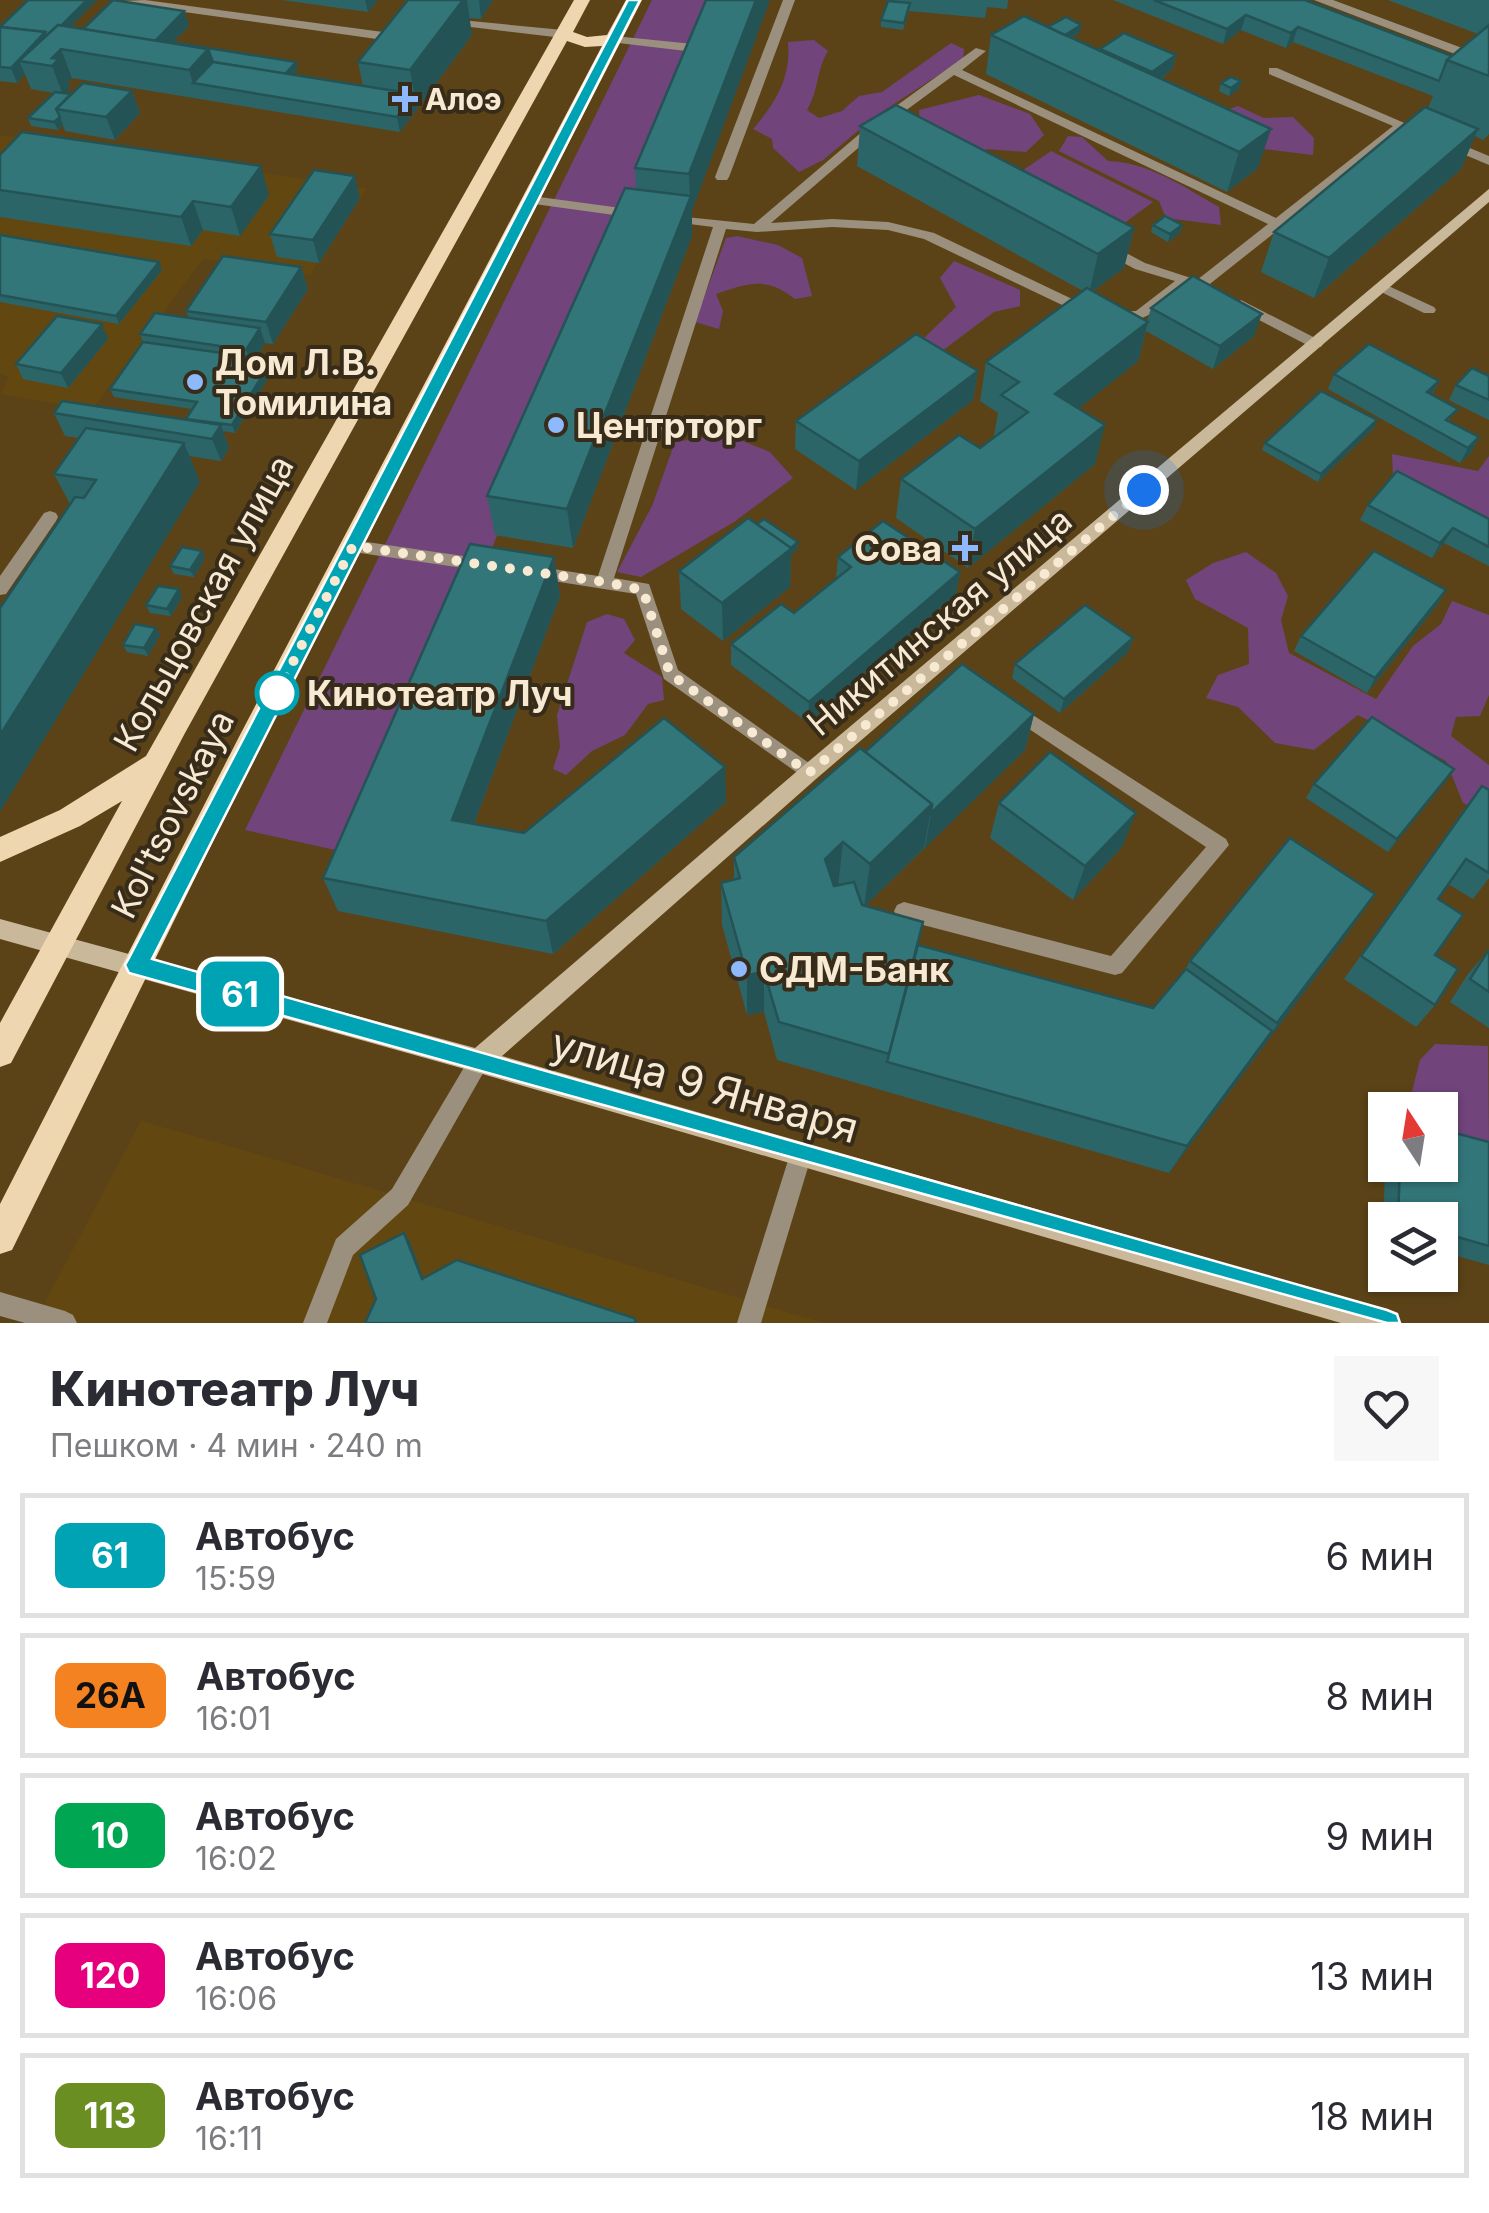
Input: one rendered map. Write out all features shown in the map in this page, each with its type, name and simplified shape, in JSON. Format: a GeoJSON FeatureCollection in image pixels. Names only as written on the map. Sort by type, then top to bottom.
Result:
{"type":"FeatureCollection","features":[{"type":"Feature","properties":{"kind":"main road","name":"Кольцовская улица"},"geometry":{"type":"LineString","coordinates":[[0,1053],[176,726],[582,0]]}},
{"type":"Feature","properties":{"kind":"main road","name":"Kol'tsovskaya"},"geometry":{"type":"LineString","coordinates":[[0,1238],[634,0]]}},
{"type":"Feature","properties":{"kind":"main road"},"geometry":{"type":"LineString","coordinates":[[563,34],[585,42],[614,40]]}},
{"type":"Feature","properties":{"kind":"main road"},"geometry":{"type":"LineString","coordinates":[[0,850],[70,818],[141,776],[176,726]]}},
{"type":"Feature","properties":{"kind":"street"},"geometry":{"type":"LineString","coordinates":[[1321,0],[1489,63]]}},
{"type":"Feature","properties":{"kind":"street","name":"Никитинская улица"},"geometry":{"type":"LineString","coordinates":[[479,1061],[809,773],[949,666],[1487,198]]}},
{"type":"Feature","properties":{"kind":"street","name":"улица 9 Января"},"geometry":{"type":"LineString","coordinates":[[0,929],[479,1061],[1387,1323]]}},
{"type":"Feature","properties":{"kind":"lane"},"geometry":{"type":"LineString","coordinates":[[722,177],[789,0]]}},
{"type":"Feature","properties":{"kind":"lane"},"geometry":{"type":"LineString","coordinates":[[127,1],[402,33],[388,50]]}},
{"type":"Feature","properties":{"kind":"lane"},"geometry":{"type":"LineString","coordinates":[[431,20],[563,34]]}},
{"type":"Feature","properties":{"kind":"lane"},"geometry":{"type":"LineString","coordinates":[[614,40],[703,49]]}},
{"type":"Feature","properties":{"kind":"lane"},"geometry":{"type":"LineString","coordinates":[[757,228],[874,128],[980,52]]}},
{"type":"Feature","properties":{"kind":"lane"},"geometry":{"type":"LineString","coordinates":[[750,54],[769,57]]}},
{"type":"Feature","properties":{"kind":"lane"},"geometry":{"type":"LineString","coordinates":[[953,70],[1277,224]]}},
{"type":"Feature","properties":{"kind":"lane"},"geometry":{"type":"LineString","coordinates":[[1274,71],[1420,132]]}},
{"type":"Feature","properties":{"kind":"lane"},"geometry":{"type":"LineString","coordinates":[[532,200],[757,228],[888,226],[929,236],[1082,310],[1108,318],[1140,316],[1277,224],[1402,124]]}},
{"type":"Feature","properties":{"kind":"lane"},"geometry":{"type":"LineString","coordinates":[[874,128],[888,135]]}},
{"type":"Feature","properties":{"kind":"lane"},"geometry":{"type":"LineString","coordinates":[[1438,140],[1489,161]]}},
{"type":"Feature","properties":{"kind":"lane"},"geometry":{"type":"LineString","coordinates":[[604,582],[721,224]]}},
{"type":"Feature","properties":{"kind":"lane"},"geometry":{"type":"LineString","coordinates":[[1090,240],[1140,266],[1193,282],[1316,344]]}},
{"type":"Feature","properties":{"kind":"lane"},"geometry":{"type":"LineString","coordinates":[[1382,287],[1430,310]]}},
{"type":"Feature","properties":{"kind":"lane"},"geometry":{"type":"LineString","coordinates":[[0,589],[50,517]]}},
{"type":"Feature","properties":{"kind":"lane"},"geometry":{"type":"LineString","coordinates":[[353,546],[643,590],[670,674],[809,773]]}},
{"type":"Feature","properties":{"kind":"lane"},"geometry":{"type":"LineString","coordinates":[[904,911],[1115,966],[1220,845],[994,696]]}},
{"type":"Feature","properties":{"kind":"lane"},"geometry":{"type":"LineString","coordinates":[[315,1323],[344,1247],[400,1197],[479,1061]]}},
{"type":"Feature","properties":{"kind":"lane"},"geometry":{"type":"LineString","coordinates":[[749,1323],[801,1154]]}},
{"type":"Feature","properties":{"kind":"lane"},"geometry":{"type":"LineString","coordinates":[[0,1304],[65,1323]]}},
{"type":"Feature","properties":{"kind":"shaded area"},"geometry":{"type":"Polygon","coordinates":[[[652,0],[723,0],[362,856],[245,830],[652,0]]]}},
{"type":"Feature","properties":{"kind":"shaded area"},"geometry":{"type":"Polygon","coordinates":[[[814,40],[828,51],[807,110],[819,118],[842,111],[859,96],[882,92],[951,43],[964,49],[963,59],[877,115],[823,160],[799,172],[773,148],[772,139],[753,129],[780,89],[787,67],[788,42],[814,40]]]}},
{"type":"Feature","properties":{"kind":"shaded area"},"geometry":{"type":"Polygon","coordinates":[[[979,95],[1030,114],[1044,135],[1026,152],[987,149],[972,164],[920,124],[919,110],[979,95]]]}},
{"type":"Feature","properties":{"kind":"shaded area"},"geometry":{"type":"Polygon","coordinates":[[[1238,106],[1264,118],[1293,117],[1314,138],[1313,155],[1263,149],[1221,112],[1238,106]]]}},
{"type":"Feature","properties":{"kind":"shaded area"},"geometry":{"type":"Polygon","coordinates":[[[0,135],[367,188],[310,275],[203,259],[92,410],[0,394],[9,377],[0,374],[0,135]]]}},
{"type":"Feature","properties":{"kind":"shaded area"},"geometry":{"type":"Polygon","coordinates":[[[1068,136],[1082,137],[1108,161],[1138,166],[1180,184],[1219,207],[1221,225],[1166,218],[1159,201],[1059,151],[1068,136]]]}},
{"type":"Feature","properties":{"kind":"shaded area"},"geometry":{"type":"Polygon","coordinates":[[[1051,151],[1153,202],[1112,232],[1010,179],[1051,151]]]}},
{"type":"Feature","properties":{"kind":"shaded area"},"geometry":{"type":"Polygon","coordinates":[[[737,236],[778,245],[802,258],[812,296],[795,299],[766,284],[748,285],[716,294],[723,311],[719,329],[695,322],[726,238],[737,236]]]}},
{"type":"Feature","properties":{"kind":"shaded area"},"geometry":{"type":"Polygon","coordinates":[[[954,261],[1020,290],[1020,306],[994,312],[938,354],[919,343],[956,307],[940,278],[954,261]]]}},
{"type":"Feature","properties":{"kind":"shaded area"},"geometry":{"type":"Polygon","coordinates":[[[725,434],[770,452],[793,478],[734,522],[641,577],[617,572],[652,506],[675,442],[725,434]]]}},
{"type":"Feature","properties":{"kind":"shaded area"},"geometry":{"type":"Polygon","coordinates":[[[1392,454],[1478,471],[1489,456],[1489,531],[1393,476],[1392,454]]]}},
{"type":"Feature","properties":{"kind":"shaded area"},"geometry":{"type":"Polygon","coordinates":[[[1246,552],[1276,573],[1288,596],[1281,620],[1289,653],[1376,699],[1413,646],[1441,624],[1452,601],[1489,615],[1489,695],[1480,716],[1456,717],[1451,736],[1489,765],[1489,814],[1463,803],[1446,761],[1358,715],[1314,750],[1275,743],[1238,707],[1206,698],[1218,675],[1249,664],[1248,628],[1195,599],[1186,580],[1213,563],[1246,552]]]}},
{"type":"Feature","properties":{"kind":"shaded area"},"geometry":{"type":"Polygon","coordinates":[[[607,614],[624,619],[635,640],[624,653],[662,677],[664,700],[648,704],[625,735],[592,751],[566,775],[553,769],[560,747],[557,715],[587,622],[607,614]]]}},
{"type":"Feature","properties":{"kind":"shaded area"},"geometry":{"type":"Polygon","coordinates":[[[1435,1044],[1488,1046],[1489,1152],[1458,1143],[1458,1092],[1412,1092],[1420,1060],[1435,1044]]]}},
{"type":"Feature","properties":{"kind":"shaded area"},"geometry":{"type":"Polygon","coordinates":[[[141,1121],[233,1147],[824,1323],[34,1323],[141,1121]]]}},
{"type":"Feature","properties":{"kind":"building"},"geometry":{"type":"Polygon","coordinates":[[[28,0],[87,0],[46,36],[45,32],[0,27],[28,0]]]}},
{"type":"Feature","properties":{"kind":"building"},"geometry":{"type":"Polygon","coordinates":[[[113,0],[184,11],[155,41],[83,29],[113,0]]]}},
{"type":"Feature","properties":{"kind":"building"},"geometry":{"type":"Polygon","coordinates":[[[408,0],[463,0],[410,70],[358,62],[408,0]]]}},
{"type":"Feature","properties":{"kind":"building"},"geometry":{"type":"Polygon","coordinates":[[[706,0],[756,0],[689,174],[635,168],[706,0]]]}},
{"type":"Feature","properties":{"kind":"building"},"geometry":{"type":"Polygon","coordinates":[[[1154,0],[1305,0],[1452,56],[1439,81],[1298,27],[1291,33],[1246,15],[1227,29],[1154,0]]]}},
{"type":"Feature","properties":{"kind":"building"},"geometry":{"type":"Polygon","coordinates":[[[888,1],[910,3],[904,23],[881,20],[888,1]]]}},
{"type":"Feature","properties":{"kind":"building"},"geometry":{"type":"Polygon","coordinates":[[[1024,16],[1271,129],[1239,152],[991,35],[1024,16]]]}},
{"type":"Feature","properties":{"kind":"building"},"geometry":{"type":"Polygon","coordinates":[[[1066,17],[1081,25],[1065,35],[1048,27],[1066,17]]]}},
{"type":"Feature","properties":{"kind":"building"},"geometry":{"type":"Polygon","coordinates":[[[58,25],[208,49],[189,70],[61,49],[52,58],[59,59],[52,66],[19,61],[58,25]]]}},
{"type":"Feature","properties":{"kind":"building"},"geometry":{"type":"Polygon","coordinates":[[[1489,25],[1489,76],[1447,60],[1489,25]]]}},
{"type":"Feature","properties":{"kind":"building"},"geometry":{"type":"Polygon","coordinates":[[[0,27],[45,32],[11,68],[0,67],[0,27]]]}},
{"type":"Feature","properties":{"kind":"building"},"geometry":{"type":"Polygon","coordinates":[[[1124,33],[1176,55],[1152,72],[1100,49],[1124,33]]]}},
{"type":"Feature","properties":{"kind":"building"},"geometry":{"type":"Polygon","coordinates":[[[164,41],[296,62],[285,74],[213,62],[208,49],[164,41]]]}},
{"type":"Feature","properties":{"kind":"building"},"geometry":{"type":"Polygon","coordinates":[[[213,62],[414,94],[397,117],[193,83],[213,62]]]}},
{"type":"Feature","properties":{"kind":"building"},"geometry":{"type":"Polygon","coordinates":[[[1231,77],[1241,81],[1231,88],[1221,83],[1231,77]]]}},
{"type":"Feature","properties":{"kind":"building"},"geometry":{"type":"Polygon","coordinates":[[[83,83],[132,91],[106,117],[56,109],[83,83]]]}},
{"type":"Feature","properties":{"kind":"building"},"geometry":{"type":"Polygon","coordinates":[[[55,92],[71,94],[56,109],[60,117],[54,122],[28,118],[55,92]]]}},
{"type":"Feature","properties":{"kind":"building"},"geometry":{"type":"Polygon","coordinates":[[[896,105],[1134,228],[1098,254],[860,126],[896,105]]]}},
{"type":"Feature","properties":{"kind":"building"},"geometry":{"type":"Polygon","coordinates":[[[1425,107],[1478,129],[1329,258],[1274,232],[1425,107]]]}},
{"type":"Feature","properties":{"kind":"building"},"geometry":{"type":"Polygon","coordinates":[[[22,132],[261,166],[231,207],[193,201],[181,217],[0,190],[0,155],[22,132]]]}},
{"type":"Feature","properties":{"kind":"building"},"geometry":{"type":"Polygon","coordinates":[[[314,170],[355,176],[313,240],[270,234],[314,170]]]}},
{"type":"Feature","properties":{"kind":"building"},"geometry":{"type":"Polygon","coordinates":[[[625,188],[691,196],[567,509],[487,496],[625,188]]]}},
{"type":"Feature","properties":{"kind":"building"},"geometry":{"type":"Polygon","coordinates":[[[1165,216],[1182,225],[1170,234],[1153,225],[1165,216]]]}},
{"type":"Feature","properties":{"kind":"building"},"geometry":{"type":"Polygon","coordinates":[[[0,235],[159,262],[116,316],[0,295],[0,235]]]}},
{"type":"Feature","properties":{"kind":"building"},"geometry":{"type":"Polygon","coordinates":[[[223,256],[301,267],[266,322],[186,311],[223,256]]]}},
{"type":"Feature","properties":{"kind":"building"},"geometry":{"type":"Polygon","coordinates":[[[1193,276],[1262,314],[1220,346],[1151,308],[1193,276]]]}},
{"type":"Feature","properties":{"kind":"building"},"geometry":{"type":"Polygon","coordinates":[[[1087,288],[1148,322],[1055,394],[1105,425],[975,529],[901,479],[959,435],[980,448],[1028,412],[1001,395],[1019,382],[986,362],[1087,288]]]}},
{"type":"Feature","properties":{"kind":"building"},"geometry":{"type":"Polygon","coordinates":[[[155,313],[260,328],[246,350],[140,334],[155,313]]]}},
{"type":"Feature","properties":{"kind":"building"},"geometry":{"type":"Polygon","coordinates":[[[57,316],[102,324],[61,373],[16,364],[57,316]]]}},
{"type":"Feature","properties":{"kind":"building"},"geometry":{"type":"Polygon","coordinates":[[[916,334],[978,371],[859,461],[796,421],[916,334]]]}},
{"type":"Feature","properties":{"kind":"building","name":"Дом Л.В. Томилина"},"geometry":{"type":"Polygon","coordinates":[[[143,342],[272,360],[232,425],[186,419],[197,402],[110,389],[143,342]]]}},
{"type":"Feature","properties":{"kind":"building"},"geometry":{"type":"Polygon","coordinates":[[[1369,344],[1439,381],[1427,392],[1458,409],[1446,420],[1479,437],[1468,448],[1334,374],[1369,344]]]}},
{"type":"Feature","properties":{"kind":"building"},"geometry":{"type":"Polygon","coordinates":[[[1472,368],[1489,376],[1489,400],[1456,385],[1472,368]]]}},
{"type":"Feature","properties":{"kind":"building"},"geometry":{"type":"Polygon","coordinates":[[[1321,391],[1377,420],[1321,474],[1265,443],[1321,391]]]}},
{"type":"Feature","properties":{"kind":"building"},"geometry":{"type":"Polygon","coordinates":[[[62,401],[221,425],[212,439],[54,413],[62,401]]]}},
{"type":"Feature","properties":{"kind":"building"},"geometry":{"type":"Polygon","coordinates":[[[86,428],[184,443],[0,735],[0,608],[75,497],[84,498],[96,480],[54,474],[86,428]]]}},
{"type":"Feature","properties":{"kind":"building"},"geometry":{"type":"Polygon","coordinates":[[[1397,471],[1489,519],[1489,547],[1453,528],[1440,543],[1368,505],[1397,471]]]}},
{"type":"Feature","properties":{"kind":"building"},"geometry":{"type":"Polygon","coordinates":[[[748,518],[792,548],[722,603],[679,571],[748,518]]]}},
{"type":"Feature","properties":{"kind":"building"},"geometry":{"type":"Polygon","coordinates":[[[764,519],[798,542],[791,548],[757,524],[764,519]]]}},
{"type":"Feature","properties":{"kind":"building"},"geometry":{"type":"Polygon","coordinates":[[[883,521],[960,572],[809,702],[731,644],[781,604],[794,613],[851,567],[838,557],[883,521]]]}},
{"type":"Feature","properties":{"kind":"building"},"geometry":{"type":"Polygon","coordinates":[[[470,544],[554,557],[452,820],[524,833],[664,718],[725,767],[546,921],[323,878],[470,544]]]}},
{"type":"Feature","properties":{"kind":"building"},"geometry":{"type":"Polygon","coordinates":[[[182,547],[202,551],[190,570],[170,566],[182,547]]]}},
{"type":"Feature","properties":{"kind":"building"},"geometry":{"type":"Polygon","coordinates":[[[1374,551],[1446,590],[1375,678],[1301,636],[1374,551]]]}},
{"type":"Feature","properties":{"kind":"building"},"geometry":{"type":"Polygon","coordinates":[[[158,586],[179,589],[167,609],[146,605],[158,586]]]}},
{"type":"Feature","properties":{"kind":"building"},"geometry":{"type":"Polygon","coordinates":[[[1085,605],[1133,638],[1064,699],[1015,664],[1085,605]]]}},
{"type":"Feature","properties":{"kind":"building"},"geometry":{"type":"Polygon","coordinates":[[[135,624],[156,628],[144,648],[123,645],[135,624]]]}},
{"type":"Feature","properties":{"kind":"building"},"geometry":{"type":"Polygon","coordinates":[[[962,664],[1034,714],[931,813],[932,804],[865,752],[962,664]]]}},
{"type":"Feature","properties":{"kind":"building"},"geometry":{"type":"Polygon","coordinates":[[[1372,717],[1454,769],[1397,839],[1314,784],[1372,717]]]}},
{"type":"Feature","properties":{"kind":"building"},"geometry":{"type":"Polygon","coordinates":[[[860,748],[932,804],[870,864],[843,842],[825,859],[834,886],[854,882],[862,905],[923,922],[889,1054],[779,1022],[764,972],[747,975],[721,883],[740,878],[734,857],[860,748]]]}},
{"type":"Feature","properties":{"kind":"building"},"geometry":{"type":"Polygon","coordinates":[[[1050,752],[1136,813],[1085,866],[999,803],[1050,752]]]}},
{"type":"Feature","properties":{"kind":"building"},"geometry":{"type":"Polygon","coordinates":[[[1482,786],[1489,790],[1489,873],[1466,859],[1438,899],[1463,915],[1435,955],[1458,969],[1435,1005],[1361,956],[1482,786]]]}},
{"type":"Feature","properties":{"kind":"building"},"geometry":{"type":"Polygon","coordinates":[[[1290,838],[1375,894],[1277,1023],[1190,961],[1290,838]]]}},
{"type":"Feature","properties":{"kind":"building"},"geometry":{"type":"Polygon","coordinates":[[[918,945],[1153,1008],[1186,969],[1272,1031],[1187,1146],[887,1062],[918,945]]]}},
{"type":"Feature","properties":{"kind":"building"},"geometry":{"type":"Polygon","coordinates":[[[1489,952],[1489,992],[1470,979],[1489,952]]]}},
{"type":"Feature","properties":{"kind":"building"},"geometry":{"type":"Polygon","coordinates":[[[1458,1134],[1489,1142],[1489,1246],[1458,1237],[1458,1202],[1399,1202],[1399,1182],[1458,1182],[1458,1134]]]}},
{"type":"Feature","properties":{"kind":"building"},"geometry":{"type":"Polygon","coordinates":[[[404,1233],[422,1279],[457,1260],[634,1318],[637,1323],[365,1323],[376,1299],[360,1255],[404,1233]]]}},
{"type":"Feature","properties":{"kind":"bus line","name":"61"},"geometry":{"type":"LineString","coordinates":[[634,0],[137,965],[1387,1323]]}},
{"type":"Feature","properties":{"kind":"place","name":"Алоэ"},"geometry":{"type":"Point","coordinates":[405,99]}},
{"type":"Feature","properties":{"kind":"place","name":"Дом Л.В. Томилина"},"geometry":{"type":"Point","coordinates":[195,382]}},
{"type":"Feature","properties":{"kind":"place","name":"Центрторг"},"geometry":{"type":"Point","coordinates":[556,425]}},
{"type":"Feature","properties":{"kind":"place","name":"Сова"},"geometry":{"type":"Point","coordinates":[965,548]}},
{"type":"Feature","properties":{"kind":"place","name":"Кинотеатр Луч"},"geometry":{"type":"Point","coordinates":[277,693]}},
{"type":"Feature","properties":{"kind":"place","name":"СДМ-Банк"},"geometry":{"type":"Point","coordinates":[739,969]}},
{"type":"Feature","properties":{"kind":"route"},"geometry":{"type":"LineString","coordinates":[[277,693],[353,546],[604,582],[643,590],[670,674],[809,773],[1144,490]]}}]}
